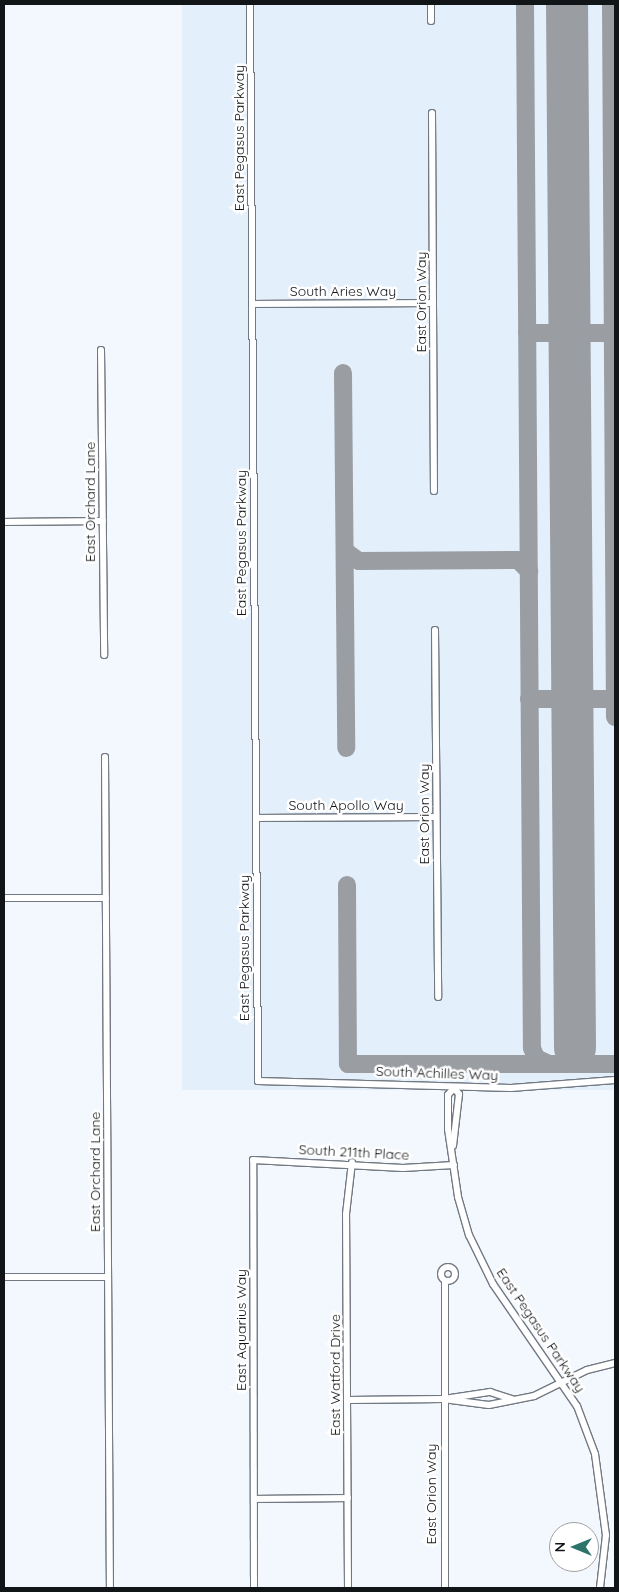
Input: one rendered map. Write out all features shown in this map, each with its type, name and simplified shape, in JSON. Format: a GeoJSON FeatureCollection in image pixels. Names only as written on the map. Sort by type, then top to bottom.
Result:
{"type":"FeatureCollection","features":[{"type":"Feature","properties":{"kind":"street","name":"East Pegasus Parkway"},"geometry":{"type":"LineString","coordinates":[[250,4],[258,1082]]}},
{"type":"Feature","properties":{"kind":"street"},"geometry":{"type":"LineString","coordinates":[[431,4],[431,21]]}},
{"type":"Feature","properties":{"kind":"street","name":"East Orion Way"},"geometry":{"type":"LineString","coordinates":[[432,113],[434,491]]}},
{"type":"Feature","properties":{"kind":"street","name":"South Aries Way"},"geometry":{"type":"LineString","coordinates":[[252,304],[433,304]]}},
{"type":"Feature","properties":{"kind":"street","name":"East Orchard Lane"},"geometry":{"type":"LineString","coordinates":[[101,350],[104,655]]}},
{"type":"Feature","properties":{"kind":"street"},"geometry":{"type":"LineString","coordinates":[[4,522],[103,521]]}},
{"type":"Feature","properties":{"kind":"street","name":"East Orion Way"},"geometry":{"type":"LineString","coordinates":[[435,630],[438,997]]}},
{"type":"Feature","properties":{"kind":"street","name":"East Orchard Lane"},"geometry":{"type":"LineString","coordinates":[[104,756],[110,1588]]}},
{"type":"Feature","properties":{"kind":"street","name":"South Apollo Way"},"geometry":{"type":"LineString","coordinates":[[256,818],[436,817]]}},
{"type":"Feature","properties":{"kind":"street"},"geometry":{"type":"LineString","coordinates":[[4,898],[106,898]]}},
{"type":"Feature","properties":{"kind":"street","name":"South Achilles Way"},"geometry":{"type":"LineString","coordinates":[[258,1082],[454,1088],[615,1080]]}},
{"type":"Feature","properties":{"kind":"street","name":"East Pegasus Parkway"},"geometry":{"type":"LineString","coordinates":[[453,1146],[459,1094],[454,1088],[448,1094],[454,1165],[458,1197],[480,1261],[563,1382],[587,1429],[601,1476],[606,1535],[600,1588]]}},
{"type":"Feature","properties":{"kind":"street","name":"South 211th Place"},"geometry":{"type":"LineString","coordinates":[[253,1160],[352,1162],[403,1168],[454,1165]]}},
{"type":"Feature","properties":{"kind":"street","name":"East Aquarius Way"},"geometry":{"type":"LineString","coordinates":[[253,1160],[254,1588]]}},
{"type":"Feature","properties":{"kind":"street","name":"East Watford Drive"},"geometry":{"type":"LineString","coordinates":[[348,1588],[346,1214],[352,1162]]}},
{"type":"Feature","properties":{"kind":"street"},"geometry":{"type":"LineString","coordinates":[[4,1277],[108,1277]]}},
{"type":"Feature","properties":{"kind":"street","name":"East Orion Way"},"geometry":{"type":"LineString","coordinates":[[445,1281],[443,1399],[445,1588]]}},
{"type":"Feature","properties":{"kind":"street"},"geometry":{"type":"LineString","coordinates":[[443,1399],[484,1404],[534,1396],[587,1370],[615,1364]]}},
{"type":"Feature","properties":{"kind":"street"},"geometry":{"type":"LineString","coordinates":[[348,1400],[443,1399],[484,1394],[512,1399]]}},
{"type":"Feature","properties":{"kind":"street"},"geometry":{"type":"LineString","coordinates":[[484,1394],[484,1404]]}},
{"type":"Feature","properties":{"kind":"street"},"geometry":{"type":"LineString","coordinates":[[254,1499],[348,1498]]}},
{"type":"Feature","properties":{"kind":"shaded area"},"geometry":{"type":"Polygon","coordinates":[[[182,4],[615,4],[615,1090],[182,1090],[182,4]]]}},
{"type":"Feature","properties":{"kind":"taxiway"},"geometry":{"type":"LineString","coordinates":[[525,4],[532,1048],[536,1058],[549,1064]]}},
{"type":"Feature","properties":{"kind":"taxiway"},"geometry":{"type":"LineString","coordinates":[[611,4],[615,717]]}},
{"type":"Feature","properties":{"kind":"taxiway"},"geometry":{"type":"LineString","coordinates":[[527,333],[613,333]]}},
{"type":"Feature","properties":{"kind":"taxiway"},"geometry":{"type":"LineString","coordinates":[[343,373],[346,748]]}},
{"type":"Feature","properties":{"kind":"taxiway"},"geometry":{"type":"LineString","coordinates":[[345,551],[359,561],[518,560],[529,571]]}},
{"type":"Feature","properties":{"kind":"taxiway"},"geometry":{"type":"LineString","coordinates":[[529,699],[615,699]]}},
{"type":"Feature","properties":{"kind":"taxiway"},"geometry":{"type":"LineString","coordinates":[[347,885],[348,1064],[615,1064]]}},
{"type":"Feature","properties":{"kind":"runway"},"geometry":{"type":"LineString","coordinates":[[567,4],[575,1048]]}}]}
